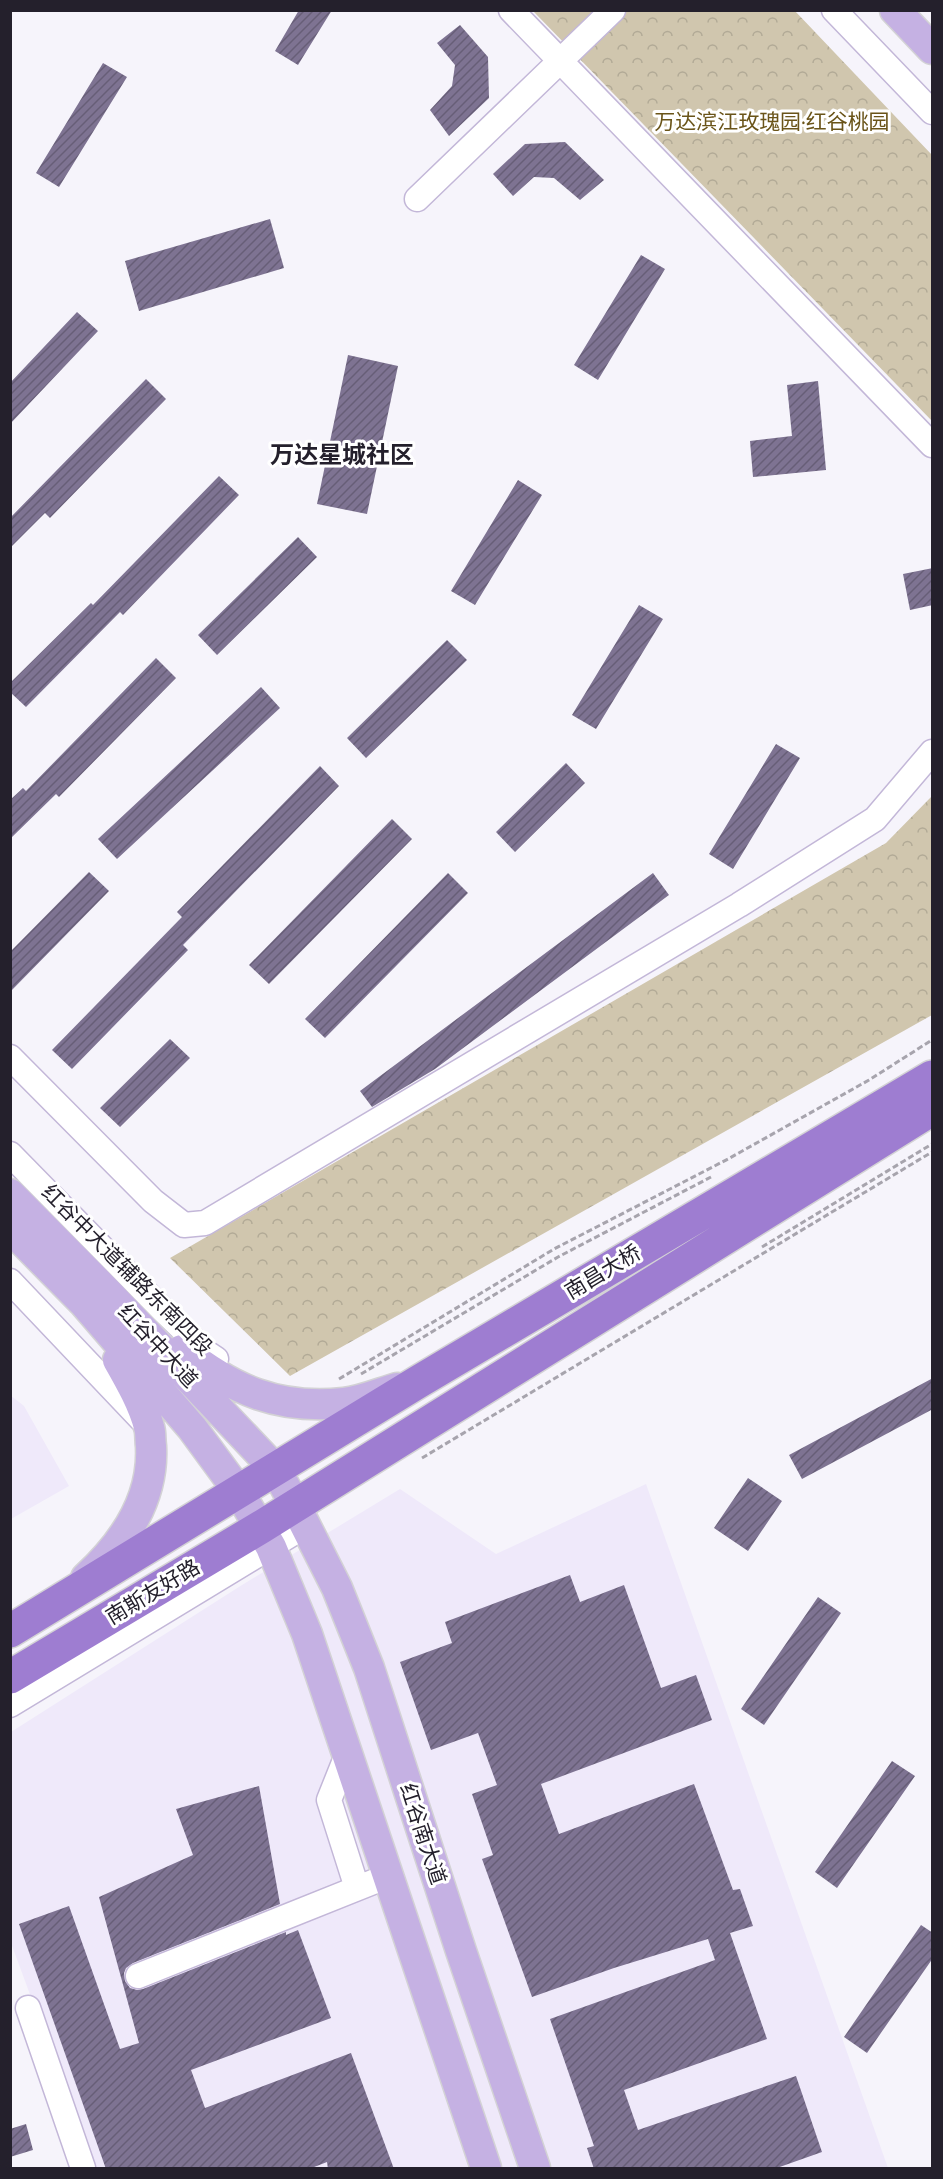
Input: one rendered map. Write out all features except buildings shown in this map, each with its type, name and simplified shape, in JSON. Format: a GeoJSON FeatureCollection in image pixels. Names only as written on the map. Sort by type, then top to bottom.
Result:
{"type":"FeatureCollection","features":[{"type":"Feature","properties":{"kind":"highway","name":"南昌大桥"},"geometry":{"type":"LineString","coordinates":[[300,1516],[917,1108],[933,1077]]}},
{"type":"Feature","properties":{"kind":"highway","name":"南昌大桥"},"geometry":{"type":"LineString","coordinates":[[276,1470],[418,1382],[917,1108]]}},
{"type":"Feature","properties":{"kind":"highway","name":"南斯友好路"},"geometry":{"type":"LineString","coordinates":[[10,1631],[276,1470]]}},
{"type":"Feature","properties":{"kind":"highway","name":"南斯友好路"},"geometry":{"type":"LineString","coordinates":[[10,1677],[266,1537],[300,1516]]}},
{"type":"Feature","properties":{"kind":"main road"},"geometry":{"type":"LineString","coordinates":[[895,10],[933,49]]}},
{"type":"Feature","properties":{"kind":"main road","name":"红谷中大道"},"geometry":{"type":"LineString","coordinates":[[10,1194],[97,1299],[239,1492],[266,1537]]}},
{"type":"Feature","properties":{"kind":"main road","name":"红谷中大道"},"geometry":{"type":"LineString","coordinates":[[10,1228],[97,1299],[276,1470],[300,1516]]}},
{"type":"Feature","properties":{"kind":"main road"},"geometry":{"type":"LineString","coordinates":[[97,1299],[211,1373],[246,1390],[290,1402],[345,1403],[418,1382]]}},
{"type":"Feature","properties":{"kind":"main road"},"geometry":{"type":"LineString","coordinates":[[59,1602],[104,1561],[131,1526],[146,1494],[152,1465],[150,1428],[97,1299]]}},
{"type":"Feature","properties":{"kind":"main road","name":"红谷南大道"},"geometry":{"type":"LineString","coordinates":[[300,1516],[337,1588],[369,1668],[535,2169]]}},
{"type":"Feature","properties":{"kind":"main road"},"geometry":{"type":"LineString","coordinates":[[266,1537],[307,1634],[486,2169]]}},
{"type":"Feature","properties":{"kind":"street"},"geometry":{"type":"LineString","coordinates":[[511,10],[933,445]]}},
{"type":"Feature","properties":{"kind":"street"},"geometry":{"type":"LineString","coordinates":[[417,199],[612,10]]}},
{"type":"Feature","properties":{"kind":"street"},"geometry":{"type":"LineString","coordinates":[[834,10],[933,112]]}},
{"type":"Feature","properties":{"kind":"street"},"geometry":{"type":"LineString","coordinates":[[10,1057],[153,1202],[184,1225],[205,1223],[740,905],[875,819],[933,752]]}},
{"type":"Feature","properties":{"kind":"street","name":"红谷中大道辅路东南四段"},"geometry":{"type":"LineString","coordinates":[[10,1154],[207,1353],[290,1402]]}},
{"type":"Feature","properties":{"kind":"street"},"geometry":{"type":"LineString","coordinates":[[10,1281],[150,1428]]}},
{"type":"Feature","properties":{"kind":"street"},"geometry":{"type":"LineString","coordinates":[[10,1705],[266,1537]]}},
{"type":"Feature","properties":{"kind":"street"},"geometry":{"type":"LineString","coordinates":[[348,1755],[328,1800],[357,1888]]}},
{"type":"Feature","properties":{"kind":"street"},"geometry":{"type":"LineString","coordinates":[[138,1976],[388,1876]]}},
{"type":"Feature","properties":{"kind":"street"},"geometry":{"type":"LineString","coordinates":[[28,2008],[83,2169]]}},
{"type":"Feature","properties":{"kind":"path"},"geometry":{"type":"LineString","coordinates":[[290,1402],[348,1373],[554,1249],[728,1159],[869,1080],[933,1040]]}},
{"type":"Feature","properties":{"kind":"path"},"geometry":{"type":"LineString","coordinates":[[417,1461],[933,1152]]}},
{"type":"Feature","properties":{"kind":"path"},"geometry":{"type":"LineString","coordinates":[[356,1377],[558,1257],[714,1175]]}},
{"type":"Feature","properties":{"kind":"shaded area"},"geometry":{"type":"Polygon","coordinates":[[[10,1395],[24,1406],[69,1486],[11,1519],[10,1395]]]}},
{"type":"Feature","properties":{"kind":"shaded area"},"geometry":{"type":"Polygon","coordinates":[[[646,1484],[888,2168],[94,2168],[11,1943],[11,1732],[242,1585],[400,1489],[496,1554],[646,1484]]]}},
{"type":"Feature","properties":{"kind":"green space","name":"万达滨江玫瑰园·红谷桃园"},"geometry":{"type":"Polygon","coordinates":[[[533,11],[795,11],[932,155],[932,421],[533,11]]]}},
{"type":"Feature","properties":{"kind":"green space"},"geometry":{"type":"Polygon","coordinates":[[[932,796],[932,1015],[290,1376],[170,1258],[886,843],[932,796]]]}},
{"type":"Feature","properties":{"kind":"district","name":"万达星城社区"},"geometry":{"type":"Point","coordinates":[342,455]}}]}
